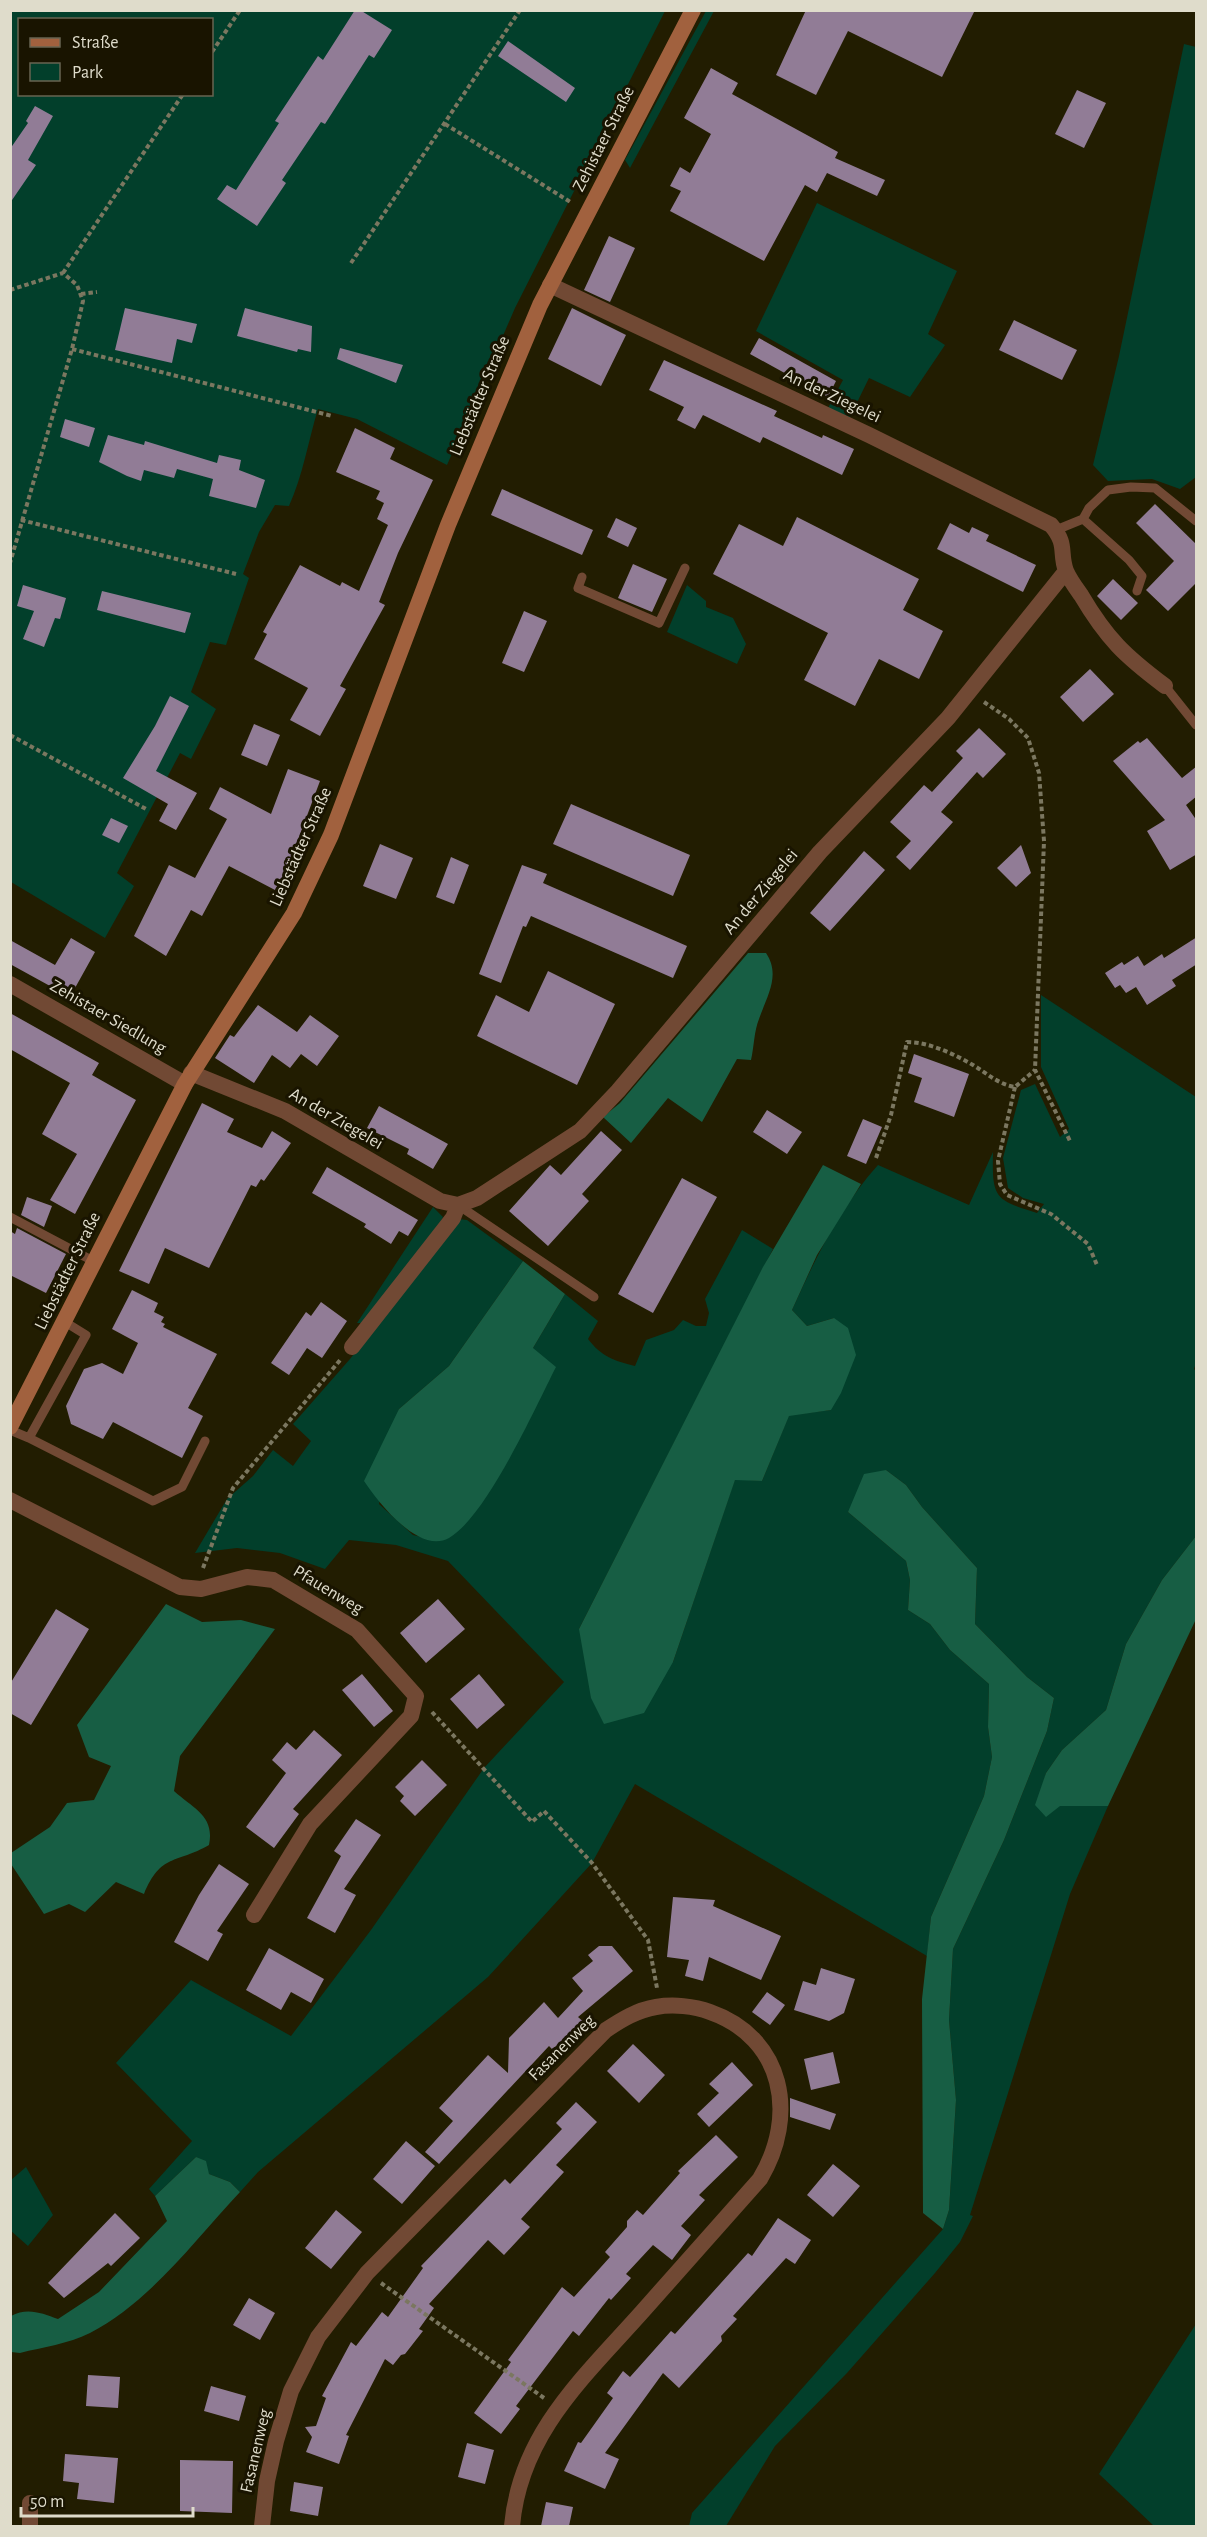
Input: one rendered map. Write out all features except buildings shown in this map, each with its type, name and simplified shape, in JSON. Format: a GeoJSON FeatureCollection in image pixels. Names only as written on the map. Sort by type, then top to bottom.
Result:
{"type":"FeatureCollection","features":[{"type":"Feature","properties":{"kind":"main road","name":"Zehistaer Straße"},"geometry":{"type":"LineString","coordinates":[[550,285],[693,10]]}},
{"type":"Feature","properties":{"kind":"main road","name":"Liebstädter Straße"},"geometry":{"type":"LineString","coordinates":[[10,1428],[188,1078],[290,921],[314,874],[487,428],[550,285]]}},
{"type":"Feature","properties":{"kind":"street","name":"An der Ziegelei"},"geometry":{"type":"LineString","coordinates":[[550,285],[1033,514],[1056,530]]}},
{"type":"Feature","properties":{"kind":"street"},"geometry":{"type":"LineString","coordinates":[[1056,530],[1065,551],[1066,571],[1106,633],[1125,655],[1165,686]]}},
{"type":"Feature","properties":{"kind":"street","name":"An der Ziegelei"},"geometry":{"type":"LineString","coordinates":[[188,1078],[285,1111],[440,1201],[458,1205],[477,1198],[580,1131],[618,1091],[820,852],[948,718],[1066,571]]}},
{"type":"Feature","properties":{"kind":"street","name":"Zehistaer Siedlung"},"geometry":{"type":"LineString","coordinates":[[10,984],[188,1078]]}},
{"type":"Feature","properties":{"kind":"street"},"geometry":{"type":"LineString","coordinates":[[352,1347],[453,1218],[458,1205]]}},
{"type":"Feature","properties":{"kind":"street"},"geometry":{"type":"LineString","coordinates":[[10,1500],[180,1587],[191,1590]]}},
{"type":"Feature","properties":{"kind":"street","name":"Pfauenweg"},"geometry":{"type":"LineString","coordinates":[[191,1590],[247,1577],[273,1580],[357,1629],[417,1695]]}},
{"type":"Feature","properties":{"kind":"street"},"geometry":{"type":"LineString","coordinates":[[254,1915],[310,1824],[411,1716],[417,1695]]}},
{"type":"Feature","properties":{"kind":"street","name":"Fasanenweg"},"geometry":{"type":"LineString","coordinates":[[261,2526],[267,2481],[291,2391],[318,2337],[367,2274],[606,2030],[628,2016],[656,2007],[686,2006],[724,2017],[759,2044],[779,2084],[781,2122],[779,2136],[760,2179],[557,2406],[529,2460],[519,2487],[512,2526]]}},
{"type":"Feature","properties":{"kind":"street"},"geometry":{"type":"LineString","coordinates":[[30,2503],[30,2526]]}},
{"type":"Feature","properties":{"kind":"lane"},"geometry":{"type":"LineString","coordinates":[[1056,530],[1083,519],[1089,507],[1108,490],[1131,487],[1155,488],[1197,521]]}},
{"type":"Feature","properties":{"kind":"lane"},"geometry":{"type":"LineString","coordinates":[[1083,519],[1129,560],[1142,576],[1137,591]]}},
{"type":"Feature","properties":{"kind":"lane"},"geometry":{"type":"LineString","coordinates":[[582,578],[578,588],[659,623],[685,568]]}},
{"type":"Feature","properties":{"kind":"lane"},"geometry":{"type":"LineString","coordinates":[[1165,686],[1197,725]]}},
{"type":"Feature","properties":{"kind":"lane"},"geometry":{"type":"LineString","coordinates":[[458,1205],[594,1297]]}},
{"type":"Feature","properties":{"kind":"lane"},"geometry":{"type":"LineString","coordinates":[[10,1217],[95,1262]]}},
{"type":"Feature","properties":{"kind":"lane"},"geometry":{"type":"LineString","coordinates":[[29,1438],[86,1335],[65,1322]]}},
{"type":"Feature","properties":{"kind":"lane"},"geometry":{"type":"LineString","coordinates":[[10,1428],[153,1502],[182,1487],[205,1441]]}},
{"type":"Feature","properties":{"kind":"path"},"geometry":{"type":"LineString","coordinates":[[213,50],[240,10]]}},
{"type":"Feature","properties":{"kind":"path"},"geometry":{"type":"LineString","coordinates":[[351,262],[520,10]]}},
{"type":"Feature","properties":{"kind":"path"},"geometry":{"type":"LineString","coordinates":[[10,290],[63,273],[182,96]]}},
{"type":"Feature","properties":{"kind":"path"},"geometry":{"type":"LineString","coordinates":[[445,124],[574,204]]}},
{"type":"Feature","properties":{"kind":"path"},"geometry":{"type":"LineString","coordinates":[[569,214],[578,195]]}},
{"type":"Feature","properties":{"kind":"path"},"geometry":{"type":"LineString","coordinates":[[10,563],[72,349],[83,301],[77,285],[63,273]]}},
{"type":"Feature","properties":{"kind":"path"},"geometry":{"type":"LineString","coordinates":[[81,294],[97,292]]}},
{"type":"Feature","properties":{"kind":"path"},"geometry":{"type":"LineString","coordinates":[[72,349],[332,416]]}},
{"type":"Feature","properties":{"kind":"path"},"geometry":{"type":"LineString","coordinates":[[21,520],[236,574]]}},
{"type":"Feature","properties":{"kind":"path"},"geometry":{"type":"LineString","coordinates":[[969,692],[1009,719],[1028,738],[1039,773],[1044,841],[1035,1070],[1070,1141]]}},
{"type":"Feature","properties":{"kind":"path"},"geometry":{"type":"LineString","coordinates":[[10,735],[146,809]]}},
{"type":"Feature","properties":{"kind":"path"},"geometry":{"type":"LineString","coordinates":[[876,1158],[891,1115],[907,1042],[922,1042],[973,1065],[1002,1085],[1015,1087]]}},
{"type":"Feature","properties":{"kind":"path"},"geometry":{"type":"LineString","coordinates":[[1035,1070],[1015,1087],[998,1161],[1000,1184],[1007,1195],[1050,1214],[1088,1244],[1097,1265]]}},
{"type":"Feature","properties":{"kind":"path"},"geometry":{"type":"LineString","coordinates":[[191,1590],[207,1560],[233,1488],[352,1347]]}},
{"type":"Feature","properties":{"kind":"path"},"geometry":{"type":"LineString","coordinates":[[417,1695],[531,1822],[544,1811],[592,1863],[648,1940],[657,1987],[656,2007]]}},
{"type":"Feature","properties":{"kind":"path"},"geometry":{"type":"LineString","coordinates":[[367,2274],[557,2406]]}},
{"type":"Feature","properties":{"kind":"green space"},"geometry":{"type":"Polygon","coordinates":[[[11,11],[665,11],[515,308],[447,465],[357,419],[318,409],[302,470],[289,506],[275,505],[259,532],[243,574],[249,578],[226,645],[210,642],[191,692],[216,709],[191,759],[180,753],[117,873],[134,886],[105,938],[11,882],[11,11]]]}},
{"type":"Feature","properties":{"kind":"green space"},"geometry":{"type":"Polygon","coordinates":[[[706,11],[714,11],[630,168],[625,160],[706,11]]]}},
{"type":"Feature","properties":{"kind":"green space"},"geometry":{"type":"Polygon","coordinates":[[[1184,44],[1196,47],[1196,477],[1180,489],[1152,479],[1108,481],[1093,465],[1119,356],[1184,44]]]}},
{"type":"Feature","properties":{"kind":"green space"},"geometry":{"type":"Polygon","coordinates":[[[817,203],[957,271],[928,334],[945,345],[910,397],[869,378],[849,419],[828,408],[843,380],[756,331],[817,203]]]}},
{"type":"Feature","properties":{"kind":"green space"},"geometry":{"type":"Polygon","coordinates":[[[687,585],[706,601],[706,607],[733,618],[746,644],[737,664],[667,632],[687,585]]]}},
{"type":"Feature","properties":{"kind":"green space"},"geometry":{"type":"Polygon","coordinates":[[[748,953],[766,953],[772,969],[771,986],[757,1024],[751,1060],[737,1059],[702,1122],[668,1098],[631,1143],[603,1117],[620,1103],[748,953]]]}},
{"type":"Feature","properties":{"kind":"green space"},"geometry":{"type":"Polygon","coordinates":[[[1041,995],[1196,1097],[1196,1363],[1194,1369],[1196,1371],[1196,1536],[1162,1580],[1126,1644],[1106,1710],[1062,1750],[1046,1773],[1042,1789],[1060,1806],[1108,1806],[1070,1894],[970,2215],[973,2216],[960,2242],[847,2373],[775,2446],[726,2526],[689,2526],[692,2513],[943,2229],[949,2210],[956,2100],[949,2020],[953,1949],[1004,1840],[1047,1731],[1054,1698],[1027,1677],[975,1624],[977,1568],[922,1507],[906,1485],[886,1470],[848,1512],[906,1561],[910,1580],[908,1610],[930,1624],[950,1650],[989,1684],[988,1727],[992,1757],[984,1796],[931,1917],[927,1956],[635,1784],[592,1863],[488,1977],[258,2172],[240,2192],[230,2182],[209,2174],[196,2157],[155,2196],[149,2189],[192,2141],[116,2063],[191,1980],[291,2036],[371,1930],[484,1768],[564,1682],[448,1561],[396,1545],[349,1540],[325,1569],[280,1553],[237,1548],[195,1553],[227,1499],[253,1476],[273,1450],[293,1466],[311,1441],[293,1424],[350,1359],[458,1219],[467,1220],[523,1261],[449,1366],[399,1409],[379,1504],[413,1535],[434,1540],[533,1348],[565,1294],[598,1321],[588,1339],[593,1345],[608,1357],[635,1366],[646,1340],[674,1330],[683,1320],[696,1326],[706,1326],[709,1313],[705,1299],[742,1230],[773,1249],[579,1629],[673,1662],[735,1479],[762,1481],[789,1415],[831,1410],[834,1318],[807,1326],[792,1310],[829,1234],[864,1181],[878,1165],[969,1205],[993,1152],[993,1179],[998,1194],[1012,1204],[1037,1213],[1044,1204],[1023,1198],[1008,1188],[1003,1158],[1021,1090],[1035,1084],[1060,1137],[1069,1129],[1041,1067],[1041,995]]]}},
{"type":"Feature","properties":{"kind":"green space"},"geometry":{"type":"Polygon","coordinates":[[[823,1165],[861,1184],[817,1255],[792,1310],[807,1326],[834,1318],[848,1328],[856,1355],[841,1393],[831,1410],[789,1416],[762,1481],[735,1480],[673,1662],[644,1713],[604,1724],[591,1698],[579,1629],[763,1267],[823,1165]]]}},
{"type":"Feature","properties":{"kind":"green space"},"geometry":{"type":"Polygon","coordinates":[[[433,1207],[443,1217],[438,1228],[363,1323],[357,1323],[433,1207]]]}},
{"type":"Feature","properties":{"kind":"green space"},"geometry":{"type":"Polygon","coordinates":[[[523,1261],[565,1294],[533,1348],[556,1367],[509,1460],[479,1508],[464,1526],[449,1538],[437,1541],[425,1539],[400,1524],[364,1481],[399,1409],[449,1366],[523,1261]]]}},
{"type":"Feature","properties":{"kind":"green space"},"geometry":{"type":"Polygon","coordinates":[[[886,1470],[906,1485],[922,1507],[977,1568],[975,1624],[1027,1677],[1054,1698],[1047,1731],[1004,1840],[953,1949],[949,2020],[956,2100],[949,2210],[943,2229],[923,2213],[922,1999],[931,1917],[984,1796],[992,1757],[988,1727],[989,1684],[950,1650],[930,1624],[908,1610],[910,1580],[906,1561],[848,1512],[864,1474],[886,1470]]]}},
{"type":"Feature","properties":{"kind":"green space"},"geometry":{"type":"Polygon","coordinates":[[[1196,1536],[1196,1619],[1108,1806],[1060,1806],[1046,1817],[1035,1805],[1046,1773],[1062,1750],[1106,1710],[1126,1644],[1162,1580],[1196,1536]]]}},
{"type":"Feature","properties":{"kind":"green space"},"geometry":{"type":"Polygon","coordinates":[[[166,1604],[202,1622],[241,1620],[275,1629],[180,1756],[174,1791],[206,1820],[210,1835],[209,1845],[163,1865],[150,1881],[144,1894],[116,1882],[85,1912],[69,1904],[44,1914],[11,1864],[11,1853],[50,1827],[67,1803],[94,1800],[111,1766],[89,1757],[77,1725],[166,1604]]]}},
{"type":"Feature","properties":{"kind":"green space"},"geometry":{"type":"Polygon","coordinates":[[[196,2157],[206,2161],[209,2174],[230,2182],[240,2192],[152,2288],[112,2320],[90,2333],[55,2345],[20,2353],[11,2352],[11,2316],[29,2311],[58,2319],[99,2292],[167,2221],[155,2196],[196,2157]]]}},
{"type":"Feature","properties":{"kind":"green space"},"geometry":{"type":"Polygon","coordinates":[[[26,2167],[53,2215],[28,2246],[10,2230],[11,2180],[26,2167]]]}},
{"type":"Feature","properties":{"kind":"green space"},"geometry":{"type":"Polygon","coordinates":[[[1196,2324],[1196,2526],[1154,2526],[1099,2474],[1196,2324]]]}}]}
